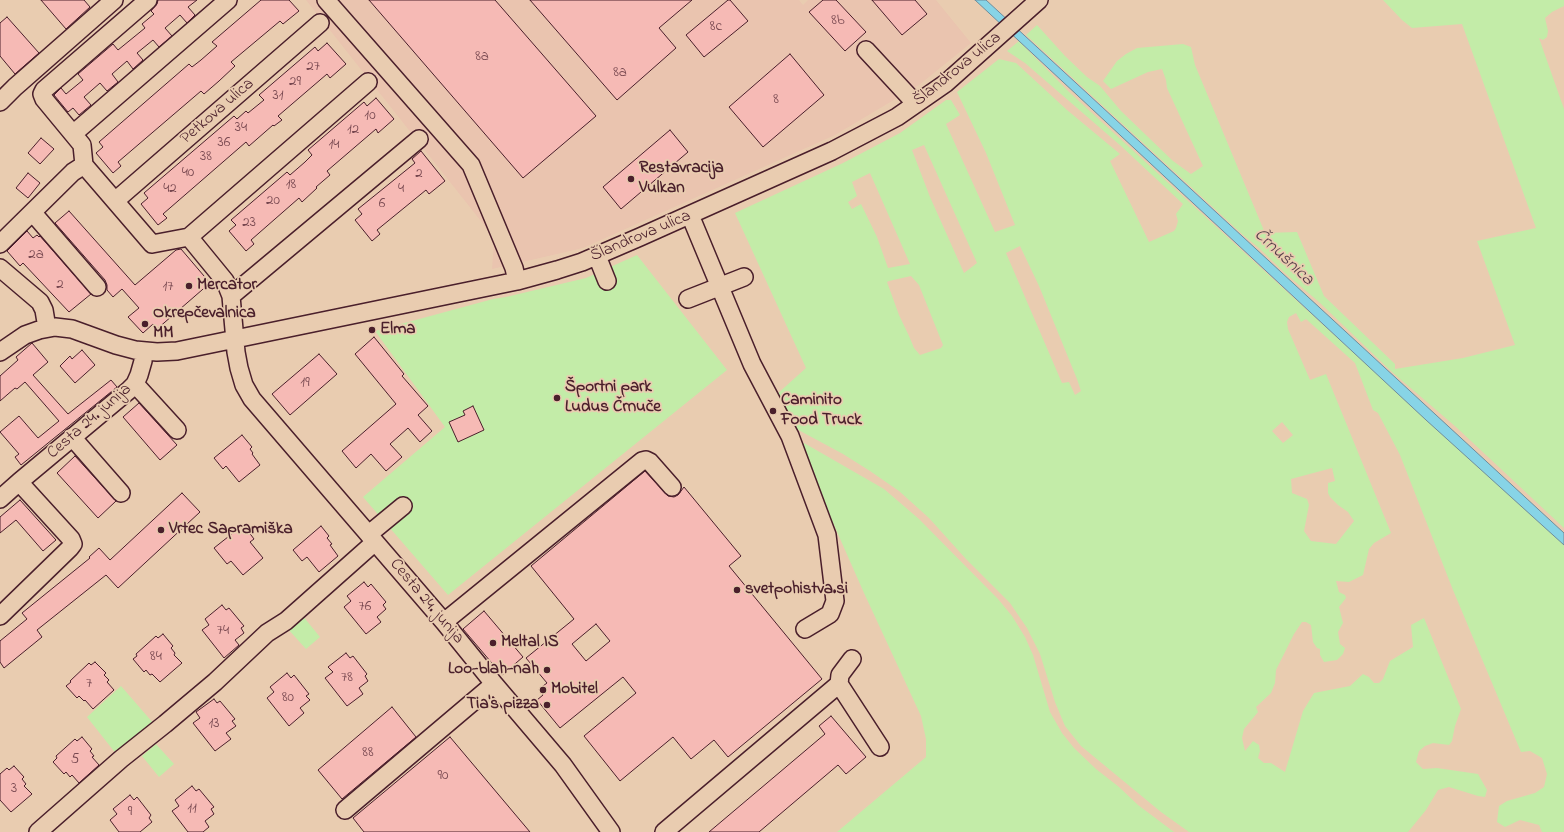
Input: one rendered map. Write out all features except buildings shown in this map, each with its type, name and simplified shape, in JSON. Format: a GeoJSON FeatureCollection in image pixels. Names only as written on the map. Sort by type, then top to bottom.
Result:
{"type":"FeatureCollection","features":[{"type":"Feature","properties":{"kind":"street"},"geometry":{"type":"LineString","coordinates":[[0,102],[14,87],[114,0]]}},
{"type":"Feature","properties":{"kind":"street"},"geometry":{"type":"LineString","coordinates":[[148,0],[44,90],[42,94],[44,99],[82,145],[84,166],[152,244],[189,237],[368,82]]}},
{"type":"Feature","properties":{"kind":"street"},"geometry":{"type":"LineString","coordinates":[[73,134],[228,0]]}},
{"type":"Feature","properties":{"kind":"street"},"geometry":{"type":"LineString","coordinates":[[326,0],[471,165],[510,258],[517,281]]}},
{"type":"Feature","properties":{"kind":"street","name":"Šlandrova ulica"},"geometry":{"type":"LineString","coordinates":[[143,351],[167,352],[212,344],[517,281],[598,256],[832,151],[897,117],[946,83],[1039,0]]}},
{"type":"Feature","properties":{"kind":"street","name":"Petkova ulica"},"geometry":{"type":"LineString","coordinates":[[115,201],[320,23]]}},
{"type":"Feature","properties":{"kind":"street"},"geometry":{"type":"LineString","coordinates":[[866,50],[916,104]]}},
{"type":"Feature","properties":{"kind":"street"},"geometry":{"type":"LineString","coordinates":[[231,296],[419,140]]}},
{"type":"Feature","properties":{"kind":"street"},"geometry":{"type":"LineString","coordinates":[[0,244],[73,172],[84,166]]}},
{"type":"Feature","properties":{"kind":"street"},"geometry":{"type":"LineString","coordinates":[[32,213],[97,287]]}},
{"type":"Feature","properties":{"kind":"street"},"geometry":{"type":"LineString","coordinates":[[690,216],[752,364],[790,436],[827,536],[835,601],[830,614],[805,629]]}},
{"type":"Feature","properties":{"kind":"street"},"geometry":{"type":"LineString","coordinates":[[189,237],[225,281],[231,296],[235,339]]}},
{"type":"Feature","properties":{"kind":"street"},"geometry":{"type":"LineString","coordinates":[[598,256],[607,282]]}},
{"type":"Feature","properties":{"kind":"street"},"geometry":{"type":"LineString","coordinates":[[0,268],[40,302],[44,310],[47,328]]}},
{"type":"Feature","properties":{"kind":"street"},"geometry":{"type":"LineString","coordinates":[[688,299],[744,277]]}},
{"type":"Feature","properties":{"kind":"street"},"geometry":{"type":"LineString","coordinates":[[0,352],[25,335],[47,328],[72,329],[116,345],[143,351]]}},
{"type":"Feature","properties":{"kind":"street","name":"Cesta 24. junija"},"geometry":{"type":"LineString","coordinates":[[235,339],[236,352],[242,377],[252,399],[444,622],[494,684],[563,765],[611,832]]}},
{"type":"Feature","properties":{"kind":"street","name":"Cesta 24. junija"},"geometry":{"type":"LineString","coordinates":[[0,499],[72,437],[128,392],[135,384],[143,361],[143,351]]}},
{"type":"Feature","properties":{"kind":"street"},"geometry":{"type":"LineString","coordinates":[[135,384],[177,430]]}},
{"type":"Feature","properties":{"kind":"street"},"geometry":{"type":"LineString","coordinates":[[72,437],[121,493]]}},
{"type":"Feature","properties":{"kind":"street"},"geometry":{"type":"LineString","coordinates":[[444,622],[642,461],[646,460],[650,462],[672,487]]}},
{"type":"Feature","properties":{"kind":"street"},"geometry":{"type":"LineString","coordinates":[[0,616],[70,548],[72,544],[71,539],[19,482]]}},
{"type":"Feature","properties":{"kind":"street"},"geometry":{"type":"LineString","coordinates":[[38,832],[121,759],[215,682],[267,633],[286,621],[403,506]]}},
{"type":"Feature","properties":{"kind":"street"},"geometry":{"type":"LineString","coordinates":[[852,658],[840,675],[839,684],[880,747]]}},
{"type":"Feature","properties":{"kind":"street"},"geometry":{"type":"LineString","coordinates":[[345,810],[494,684]]}},
{"type":"Feature","properties":{"kind":"street"},"geometry":{"type":"LineString","coordinates":[[664,832],[839,684]]}},
{"type":"Feature","properties":{"kind":"shaded area"},"geometry":{"type":"Polygon","coordinates":[[[306,0],[799,0],[803,5],[808,0],[936,0],[971,43],[919,85],[835,135],[583,248],[492,269],[494,241],[484,225],[306,0]]]}},
{"type":"Feature","properties":{"kind":"green space"},"geometry":{"type":"Polygon","coordinates":[[[1383,0],[1564,0],[1564,6],[1552,12],[1545,18],[1548,31],[1547,37],[1543,40],[1539,38],[1564,109],[1564,528],[1456,427],[1392,372],[1319,302],[1243,235],[1026,35],[1037,25],[1065,56],[1087,77],[1100,86],[1121,111],[1173,161],[1191,174],[1203,166],[1167,88],[1162,69],[1148,72],[1111,89],[1103,81],[1117,61],[1137,48],[1183,44],[1191,47],[1195,65],[1265,233],[1297,232],[1324,296],[1395,364],[1395,369],[1463,358],[1515,345],[1477,241],[1536,228],[1462,24],[1412,28],[1383,0]]]}},
{"type":"Feature","properties":{"kind":"green space"},"geometry":{"type":"Polygon","coordinates":[[[1019,41],[1068,91],[1564,543],[1564,832],[1542,832],[1539,825],[1520,820],[1505,827],[1497,822],[1499,806],[1507,801],[1535,793],[1544,787],[1547,774],[1542,758],[1530,751],[1521,752],[1453,590],[1400,455],[1378,413],[1373,410],[1355,363],[1306,319],[1301,322],[1296,313],[1289,317],[1287,322],[1288,329],[1310,380],[1326,374],[1391,533],[1374,543],[1369,549],[1363,575],[1349,582],[1336,581],[1339,592],[1345,595],[1346,598],[1339,607],[1343,623],[1338,632],[1340,644],[1345,648],[1343,654],[1337,660],[1324,662],[1320,655],[1320,649],[1317,648],[1313,642],[1311,625],[1306,622],[1302,622],[1294,634],[1276,670],[1275,683],[1271,693],[1256,707],[1258,712],[1244,729],[1242,738],[1245,751],[1253,741],[1259,745],[1260,751],[1258,758],[1264,763],[1271,763],[1285,772],[1303,711],[1314,693],[1350,686],[1363,674],[1369,677],[1374,683],[1379,683],[1383,679],[1390,661],[1413,647],[1411,625],[1424,618],[1461,709],[1452,741],[1449,745],[1433,743],[1425,746],[1419,751],[1416,762],[1423,769],[1437,768],[1478,774],[1487,790],[1485,797],[1449,787],[1438,790],[1426,810],[1408,832],[1189,832],[1161,812],[1081,746],[1065,726],[1055,702],[1040,654],[1027,628],[1010,603],[966,559],[929,518],[899,491],[870,471],[843,454],[791,426],[776,395],[806,368],[735,213],[843,163],[900,133],[946,100],[951,100],[960,115],[946,124],[995,232],[1015,225],[986,153],[957,92],[999,59],[1016,63],[1067,110],[1120,154],[1110,161],[1149,242],[1174,231],[1176,228],[1178,221],[1176,214],[1183,204],[1121,146],[1025,63],[1007,51],[1019,41]],[[924,145],[912,150],[930,197],[964,273],[977,263],[924,145]],[[870,173],[852,182],[857,196],[848,202],[852,209],[861,204],[877,237],[888,268],[910,264],[870,173]],[[1020,246],[1006,253],[1062,383],[1069,382],[1075,395],[1081,391],[1077,379],[1039,286],[1020,246]],[[911,276],[887,282],[899,315],[914,348],[920,355],[941,348],[943,345],[919,285],[911,276]],[[1282,422],[1272,431],[1283,443],[1293,435],[1282,422]],[[1332,468],[1291,479],[1292,493],[1307,499],[1309,505],[1304,531],[1311,541],[1336,544],[1354,521],[1348,512],[1338,505],[1328,493],[1328,483],[1335,481],[1332,468]]]}},
{"type":"Feature","properties":{"kind":"green space","name":"Športni park Ludus Črnuče"},"geometry":{"type":"Polygon","coordinates":[[[637,255],[727,370],[448,595],[363,497],[445,427],[375,331],[493,299],[586,278],[637,255]]]}},
{"type":"Feature","properties":{"kind":"green space"},"geometry":{"type":"Polygon","coordinates":[[[804,443],[884,489],[919,519],[998,599],[1012,616],[1025,637],[1033,655],[1050,712],[1062,733],[1074,748],[1096,769],[1119,787],[1138,805],[1174,832],[837,832],[926,757],[926,739],[921,716],[864,593],[800,448],[804,443]]]}},
{"type":"Feature","properties":{"kind":"green space"},"geometry":{"type":"Polygon","coordinates":[[[302,615],[320,637],[306,649],[287,628],[302,615]]]}},
{"type":"Feature","properties":{"kind":"green space"},"geometry":{"type":"Polygon","coordinates":[[[121,686],[154,724],[117,755],[87,717],[121,686]]]}},
{"type":"Feature","properties":{"kind":"green space"},"geometry":{"type":"Polygon","coordinates":[[[156,744],[174,764],[159,777],[142,756],[156,744]]]}},
{"type":"Feature","properties":{"kind":"water","name":"Črnušnica"},"geometry":{"type":"Polygon","coordinates":[[[975,0],[986,0],[1564,533],[1564,545],[1426,420],[975,0]]]}},
{"type":"Feature","properties":{"kind":"place","name":"Restavracija Vulkan"},"geometry":{"type":"Point","coordinates":[631,179]}},
{"type":"Feature","properties":{"kind":"place","name":"Mercator"},"geometry":{"type":"Point","coordinates":[189,286]}},
{"type":"Feature","properties":{"kind":"place","name":"Okrepčevalnica MM"},"geometry":{"type":"Point","coordinates":[145,324]}},
{"type":"Feature","properties":{"kind":"place","name":"Elma"},"geometry":{"type":"Point","coordinates":[372,330]}},
{"type":"Feature","properties":{"kind":"place","name":"Športni park Ludus Črnuče"},"geometry":{"type":"Point","coordinates":[557,398]}},
{"type":"Feature","properties":{"kind":"place","name":"Caminito Food Truck"},"geometry":{"type":"Point","coordinates":[773,411]}},
{"type":"Feature","properties":{"kind":"place","name":"Vrtec Sapramiška"},"geometry":{"type":"Point","coordinates":[161,530]}},
{"type":"Feature","properties":{"kind":"place","name":"svetpohistva.si"},"geometry":{"type":"Point","coordinates":[737,590]}},
{"type":"Feature","properties":{"kind":"place","name":"Meltal IS"},"geometry":{"type":"Point","coordinates":[493,643]}},
{"type":"Feature","properties":{"kind":"place","name":"Loo-blah-nah"},"geometry":{"type":"Point","coordinates":[547,670]}},
{"type":"Feature","properties":{"kind":"place","name":"Mobitel"},"geometry":{"type":"Point","coordinates":[543,690]}},
{"type":"Feature","properties":{"kind":"place","name":"Tia's pizza"},"geometry":{"type":"Point","coordinates":[547,705]}}]}
